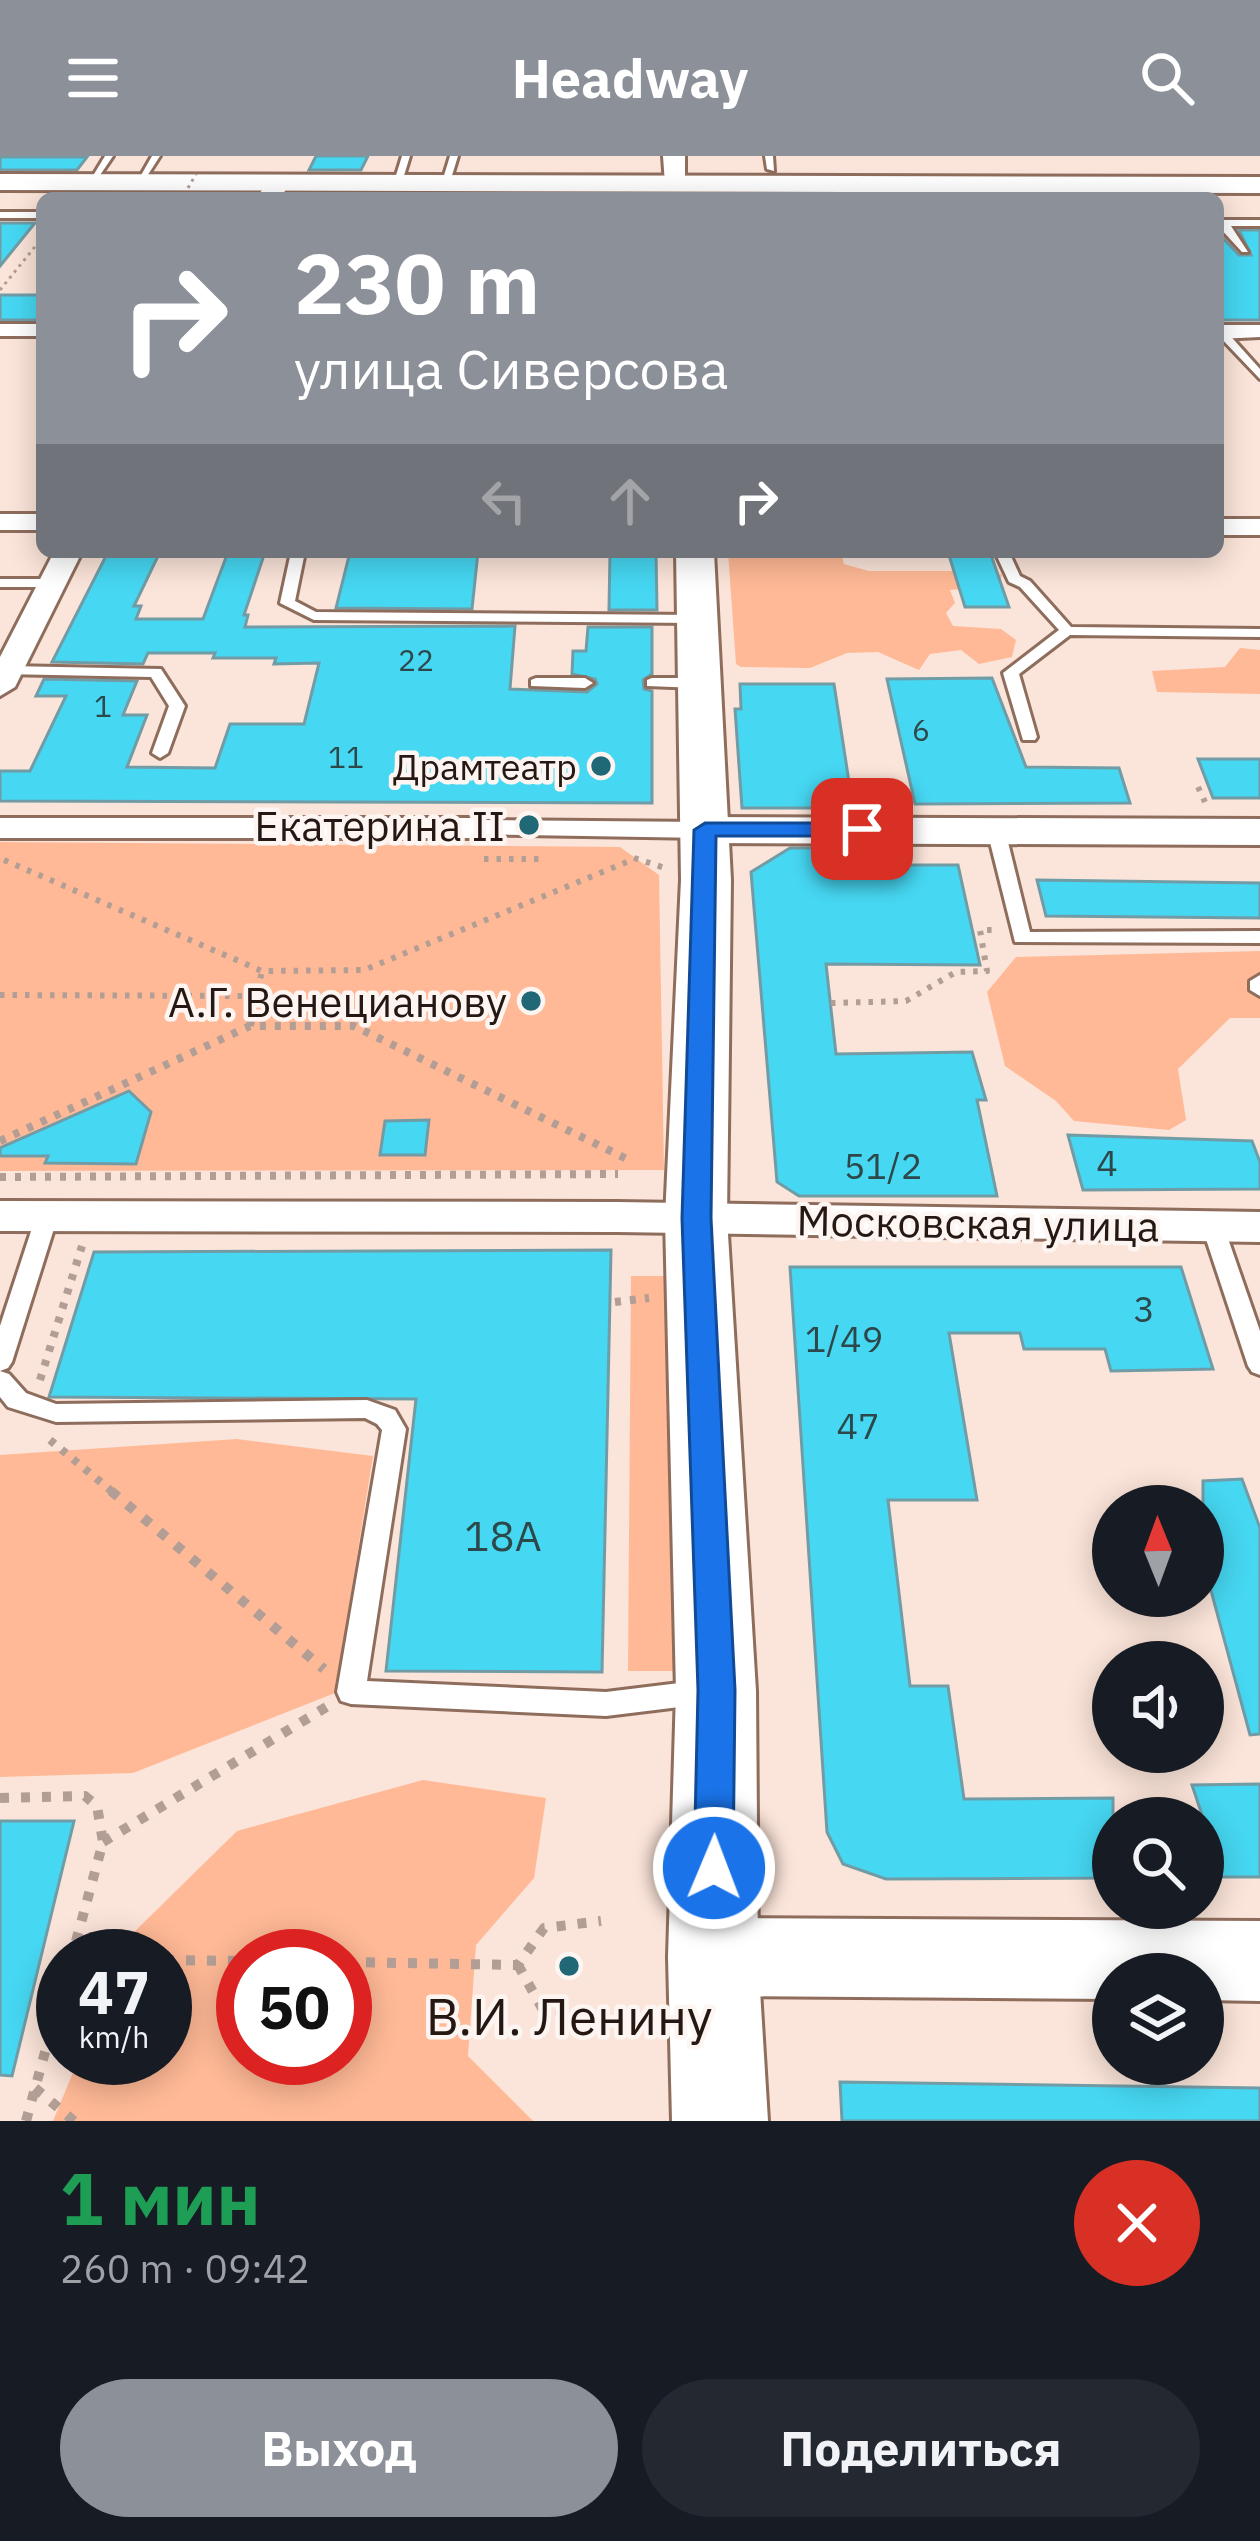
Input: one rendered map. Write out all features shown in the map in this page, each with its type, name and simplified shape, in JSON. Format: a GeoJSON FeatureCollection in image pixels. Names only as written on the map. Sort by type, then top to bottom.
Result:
{"type":"FeatureCollection","features":[{"type":"Feature","properties":{"kind":"highway"},"geometry":{"type":"LineString","coordinates":[[0,182],[139,182],[273,190],[402,169],[450,169],[894,191],[1260,185]]}},
{"type":"Feature","properties":{"kind":"main road"},"geometry":{"type":"LineString","coordinates":[[695,558],[705,830],[696,1218],[716,1690],[712,1958],[720,2121]]}},
{"type":"Feature","properties":{"kind":"street"},"geometry":{"type":"LineString","coordinates":[[0,330],[36,330]]}},
{"type":"Feature","properties":{"kind":"street"},"geometry":{"type":"LineString","coordinates":[[1224,332],[1260,332]]}},
{"type":"Feature","properties":{"kind":"street"},"geometry":{"type":"LineString","coordinates":[[0,522],[36,522]]}},
{"type":"Feature","properties":{"kind":"street"},"geometry":{"type":"LineString","coordinates":[[1224,527],[1260,527]]}},
{"type":"Feature","properties":{"kind":"street"},"geometry":{"type":"LineString","coordinates":[[4,679],[65,558]]}},
{"type":"Feature","properties":{"kind":"street"},"geometry":{"type":"LineString","coordinates":[[0,828],[474,844],[705,830],[1260,832]]}},
{"type":"Feature","properties":{"kind":"street","name":"Московская улица"},"geometry":{"type":"LineString","coordinates":[[0,1216],[696,1218],[1260,1227]]}},
{"type":"Feature","properties":{"kind":"street"},"geometry":{"type":"LineString","coordinates":[[712,1958],[1260,1961]]}},
{"type":"Feature","properties":{"kind":"lane"},"geometry":{"type":"LineString","coordinates":[[91,182],[109,156]]}},
{"type":"Feature","properties":{"kind":"lane"},"geometry":{"type":"LineString","coordinates":[[139,182],[156,156]]}},
{"type":"Feature","properties":{"kind":"lane"},"geometry":{"type":"LineString","coordinates":[[769,156],[771,169]]}},
{"type":"Feature","properties":{"kind":"lane"},"geometry":{"type":"LineString","coordinates":[[0,215],[36,214]]}},
{"type":"Feature","properties":{"kind":"lane"},"geometry":{"type":"LineString","coordinates":[[1224,224],[1260,224]]}},
{"type":"Feature","properties":{"kind":"lane"},"geometry":{"type":"LineString","coordinates":[[1224,227],[1245,250]]}},
{"type":"Feature","properties":{"kind":"lane"},"geometry":{"type":"LineString","coordinates":[[1224,336],[1260,376]]}},
{"type":"Feature","properties":{"kind":"lane"},"geometry":{"type":"LineString","coordinates":[[297,558],[287,603],[314,616],[697,619]]}},
{"type":"Feature","properties":{"kind":"lane"},"geometry":{"type":"LineString","coordinates":[[1005,558],[1014,579],[1025,584],[1067,631]]}},
{"type":"Feature","properties":{"kind":"lane"},"geometry":{"type":"LineString","coordinates":[[0,583],[52,583]]}},
{"type":"Feature","properties":{"kind":"lane"},"geometry":{"type":"LineString","coordinates":[[1030,737],[1011,673],[1067,631],[1260,633]]}},
{"type":"Feature","properties":{"kind":"lane"},"geometry":{"type":"LineString","coordinates":[[4,679],[156,672],[177,706],[160,753]]}},
{"type":"Feature","properties":{"kind":"lane"},"geometry":{"type":"LineString","coordinates":[[536,683],[585,683]]}},
{"type":"Feature","properties":{"kind":"lane"},"geometry":{"type":"LineString","coordinates":[[652,683],[698,683]]}},
{"type":"Feature","properties":{"kind":"lane"},"geometry":{"type":"LineString","coordinates":[[996,830],[1022,938],[1260,937]]}},
{"type":"Feature","properties":{"kind":"lane"},"geometry":{"type":"LineString","coordinates":[[0,1362],[47,1216]]}},
{"type":"Feature","properties":{"kind":"lane"},"geometry":{"type":"LineString","coordinates":[[1213,1227],[1260,1366]]}},
{"type":"Feature","properties":{"kind":"lane"},"geometry":{"type":"LineString","coordinates":[[0,1380],[17,1400],[56,1413],[367,1409],[386,1417],[394,1430],[351,1692],[606,1704],[716,1690]]}},
{"type":"Feature","properties":{"kind":"path"},"geometry":{"type":"LineString","coordinates":[[188,188],[196,174]]}},
{"type":"Feature","properties":{"kind":"path"},"geometry":{"type":"LineString","coordinates":[[0,290],[36,245]]}},
{"type":"Feature","properties":{"kind":"path"},"geometry":{"type":"LineString","coordinates":[[474,844],[542,859]]}},
{"type":"Feature","properties":{"kind":"path"},"geometry":{"type":"LineString","coordinates":[[0,858],[262,970],[364,970],[635,858],[612,858]]}},
{"type":"Feature","properties":{"kind":"path"},"geometry":{"type":"LineString","coordinates":[[831,1003],[906,1001],[956,972],[987,971],[980,930],[1020,929]]}},
{"type":"Feature","properties":{"kind":"path"},"geometry":{"type":"LineString","coordinates":[[250,1026],[262,970]]}},
{"type":"Feature","properties":{"kind":"path"},"geometry":{"type":"LineString","coordinates":[[0,995],[256,997]]}},
{"type":"Feature","properties":{"kind":"path"},"geometry":{"type":"LineString","coordinates":[[0,1141],[250,1026],[354,1025],[631,1161]]}},
{"type":"Feature","properties":{"kind":"path"},"geometry":{"type":"LineString","coordinates":[[0,1177],[618,1174]]}},
{"type":"Feature","properties":{"kind":"path"},"geometry":{"type":"LineString","coordinates":[[92,1215],[32,1406],[32,1424],[351,1692],[103,1842]]}},
{"type":"Feature","properties":{"kind":"path"},"geometry":{"type":"LineString","coordinates":[[0,1798],[85,1796],[97,1805],[103,1842],[79,1929]]}},
{"type":"Feature","properties":{"kind":"path"},"geometry":{"type":"LineString","coordinates":[[518,1964],[544,1928],[601,1922]]}},
{"type":"Feature","properties":{"kind":"path"},"geometry":{"type":"LineString","coordinates":[[372,1962],[518,1964]]}},
{"type":"Feature","properties":{"kind":"path"},"geometry":{"type":"LineString","coordinates":[[518,1964],[542,2008],[598,2018]]}},
{"type":"Feature","properties":{"kind":"path"},"geometry":{"type":"LineString","coordinates":[[26,2121],[36,2084]]}},
{"type":"Feature","properties":{"kind":"path"},"geometry":{"type":"LineString","coordinates":[[35,2088],[74,2121]]}},
{"type":"Feature","properties":{"kind":"shaded area"},"geometry":{"type":"Polygon","coordinates":[[[728,558],[842,558],[844,564],[869,571],[994,571],[1002,575],[998,586],[950,590],[955,603],[946,613],[953,626],[1001,629],[1016,640],[1012,657],[979,664],[961,650],[930,654],[919,670],[878,652],[847,653],[810,668],[736,664],[728,558]]]}},
{"type":"Feature","properties":{"kind":"shaded area"},"geometry":{"type":"Polygon","coordinates":[[[1240,648],[1260,650],[1260,694],[1157,692],[1152,671],[1225,667],[1240,648]]]}},
{"type":"Feature","properties":{"kind":"shaded area"},"geometry":{"type":"Polygon","coordinates":[[[0,842],[620,847],[659,875],[664,1170],[0,1171],[0,842]]]}},
{"type":"Feature","properties":{"kind":"shaded area"},"geometry":{"type":"Polygon","coordinates":[[[1260,951],[1260,1018],[1230,1018],[1178,1069],[1186,1120],[1169,1130],[1074,1121],[1056,1101],[1005,1066],[987,992],[1016,957],[1260,951]]]}},
{"type":"Feature","properties":{"kind":"shaded area"},"geometry":{"type":"Polygon","coordinates":[[[631,1276],[672,1276],[678,1671],[628,1671],[631,1276]]]}},
{"type":"Feature","properties":{"kind":"shaded area"},"geometry":{"type":"Polygon","coordinates":[[[237,1439],[373,1456],[335,1693],[133,1773],[0,1777],[0,1455],[237,1439]]]}},
{"type":"Feature","properties":{"kind":"shaded area"},"geometry":{"type":"Polygon","coordinates":[[[423,1780],[546,1798],[534,1878],[476,1945],[468,2056],[533,2121],[53,2121],[68,2085],[192,2085],[192,1929],[137,1929],[237,1831],[423,1780]]]}},
{"type":"Feature","properties":{"kind":"building"},"geometry":{"type":"Polygon","coordinates":[[[316,156],[368,156],[361,170],[309,170],[316,156]]]}},
{"type":"Feature","properties":{"kind":"building"},"geometry":{"type":"Polygon","coordinates":[[[0,157],[87,157],[77,170],[0,170],[0,157]]]}},
{"type":"Feature","properties":{"kind":"building"},"geometry":{"type":"Polygon","coordinates":[[[0,223],[35,223],[0,266],[0,223]]]}},
{"type":"Feature","properties":{"kind":"building"},"geometry":{"type":"Polygon","coordinates":[[[1239,230],[1260,230],[1260,320],[1224,320],[1224,239],[1239,255],[1251,255],[1239,230]]]}},
{"type":"Feature","properties":{"kind":"building"},"geometry":{"type":"Polygon","coordinates":[[[0,295],[36,295],[36,320],[0,320],[0,295]]]}},
{"type":"Feature","properties":{"kind":"building"},"geometry":{"type":"Polygon","coordinates":[[[105,558],[157,558],[134,606],[141,606],[136,619],[203,619],[226,558],[263,558],[244,615],[248,615],[245,627],[515,626],[510,689],[587,692],[597,684],[595,679],[572,674],[573,651],[586,651],[588,627],[652,627],[652,674],[643,680],[644,689],[652,691],[652,803],[0,801],[0,771],[30,771],[66,696],[36,696],[44,679],[137,681],[123,715],[147,715],[127,767],[215,768],[230,724],[304,724],[319,663],[213,658],[215,653],[148,653],[143,664],[52,662],[105,558]]]}},
{"type":"Feature","properties":{"kind":"building"},"geometry":{"type":"Polygon","coordinates":[[[348,558],[477,558],[472,609],[336,608],[348,558]]]}},
{"type":"Feature","properties":{"kind":"building"},"geometry":{"type":"Polygon","coordinates":[[[610,558],[656,558],[657,610],[609,610],[610,558]]]}},
{"type":"Feature","properties":{"kind":"building"},"geometry":{"type":"Polygon","coordinates":[[[950,558],[992,558],[1009,607],[965,607],[950,558]]]}},
{"type":"Feature","properties":{"kind":"building"},"geometry":{"type":"Polygon","coordinates":[[[992,678],[1026,767],[1119,768],[1130,803],[915,804],[887,679],[992,678]]]}},
{"type":"Feature","properties":{"kind":"building"},"geometry":{"type":"Polygon","coordinates":[[[740,684],[834,684],[853,808],[742,808],[735,709],[741,709],[740,684]]]}},
{"type":"Feature","properties":{"kind":"building"},"geometry":{"type":"Polygon","coordinates":[[[1198,759],[1260,759],[1260,798],[1213,798],[1198,759]]]}},
{"type":"Feature","properties":{"kind":"building"},"geometry":{"type":"Polygon","coordinates":[[[790,848],[859,848],[862,865],[958,865],[980,965],[826,964],[836,1054],[972,1052],[986,1100],[977,1100],[997,1196],[799,1196],[777,1182],[751,872],[790,848]]]}},
{"type":"Feature","properties":{"kind":"building"},"geometry":{"type":"Polygon","coordinates":[[[1037,880],[1260,883],[1260,918],[1046,916],[1037,880]]]}},
{"type":"Feature","properties":{"kind":"building"},"geometry":{"type":"Polygon","coordinates":[[[129,1091],[151,1112],[136,1164],[45,1163],[48,1156],[0,1156],[0,1148],[129,1091]]]}},
{"type":"Feature","properties":{"kind":"building"},"geometry":{"type":"Polygon","coordinates":[[[429,1120],[425,1155],[380,1155],[385,1121],[429,1120]]]}},
{"type":"Feature","properties":{"kind":"building"},"geometry":{"type":"Polygon","coordinates":[[[1068,1135],[1252,1141],[1260,1162],[1260,1189],[1083,1190],[1068,1135]]]}},
{"type":"Feature","properties":{"kind":"building"},"geometry":{"type":"Polygon","coordinates":[[[611,1250],[602,1672],[386,1671],[416,1399],[49,1397],[94,1252],[611,1250]]]}},
{"type":"Feature","properties":{"kind":"building"},"geometry":{"type":"Polygon","coordinates":[[[790,1267],[1181,1267],[1213,1369],[1111,1371],[1105,1349],[1024,1349],[1020,1333],[949,1333],[977,1500],[888,1500],[910,1686],[948,1686],[964,1799],[1092,1798],[1092,1878],[886,1879],[843,1864],[827,1832],[790,1267]]]}},
{"type":"Feature","properties":{"kind":"building"},"geometry":{"type":"Polygon","coordinates":[[[1242,1479],[1260,1528],[1260,1734],[1250,1735],[1218,1617],[1224,1617],[1224,1485],[1203,1485],[1203,1481],[1242,1479]]]}},
{"type":"Feature","properties":{"kind":"building"},"geometry":{"type":"Polygon","coordinates":[[[1260,1784],[1260,1877],[1224,1877],[1224,1797],[1196,1797],[1192,1785],[1260,1784]]]}},
{"type":"Feature","properties":{"kind":"building"},"geometry":{"type":"Polygon","coordinates":[[[0,1821],[74,1821],[48,1929],[36,1929],[36,1977],[12,2076],[0,2075],[0,1821]]]}},
{"type":"Feature","properties":{"kind":"building"},"geometry":{"type":"Polygon","coordinates":[[[840,2082],[1260,2088],[1260,2121],[842,2121],[840,2082]]]}},
{"type":"Feature","properties":{"kind":"place","name":"Драмтеатр"},"geometry":{"type":"Point","coordinates":[601,766]}},
{"type":"Feature","properties":{"kind":"place","name":"Екатерина II"},"geometry":{"type":"Point","coordinates":[529,825]}},
{"type":"Feature","properties":{"kind":"place","name":"А.Г. Венецианову"},"geometry":{"type":"Point","coordinates":[531,1001]}},
{"type":"Feature","properties":{"kind":"place","name":"В.И. Ленину"},"geometry":{"type":"Point","coordinates":[569,1966]}},
{"type":"Feature","properties":{"kind":"route"},"geometry":{"type":"LineString","coordinates":[[714,1868],[716,1690],[696,1218],[705,830],[862,829]]}}]}
